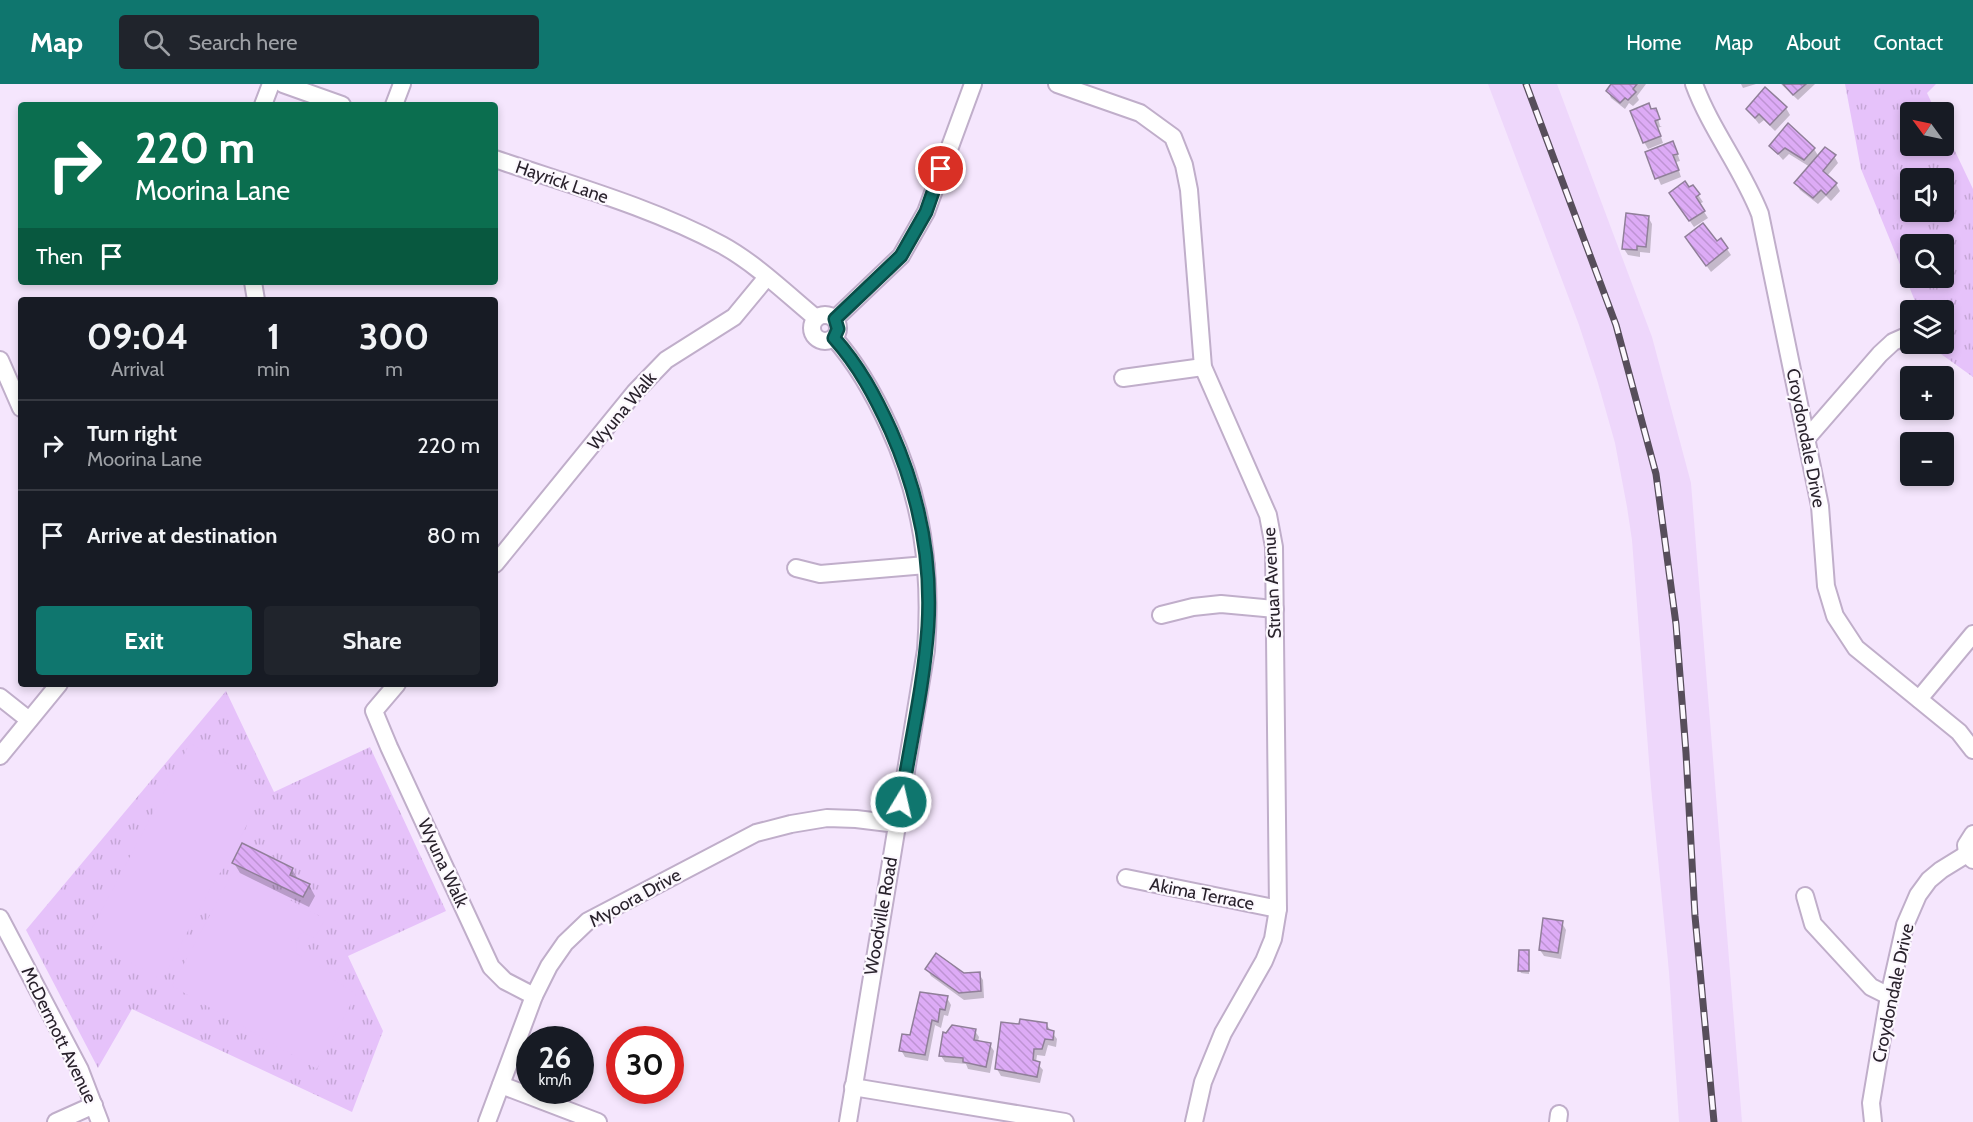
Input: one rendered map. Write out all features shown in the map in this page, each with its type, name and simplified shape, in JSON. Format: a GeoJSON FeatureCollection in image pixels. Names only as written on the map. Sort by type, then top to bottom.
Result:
{"type":"FeatureCollection","features":[{"type":"Feature","properties":{"kind":"street"},"geometry":{"type":"LineString","coordinates":[[264,102],[271,84]]}},
{"type":"Feature","properties":{"kind":"street"},"geometry":{"type":"LineString","coordinates":[[283,84],[334,102]]}},
{"type":"Feature","properties":{"kind":"street"},"geometry":{"type":"LineString","coordinates":[[395,102],[402,84]]}},
{"type":"Feature","properties":{"kind":"street"},"geometry":{"type":"LineString","coordinates":[[835,319],[901,256],[926,212],[973,84]]}},
{"type":"Feature","properties":{"kind":"street","name":"Struan Avenue"},"geometry":{"type":"LineString","coordinates":[[1057,84],[1140,113],[1173,137],[1184,165],[1189,190],[1203,367],[1268,515],[1274,547],[1278,909],[1273,939],[1264,961],[1223,1033],[1203,1082],[1194,1122]]}},
{"type":"Feature","properties":{"kind":"street","name":"Croydondale Drive"},"geometry":{"type":"LineString","coordinates":[[1694,84],[1703,108],[1751,191],[1760,214],[1820,506],[1826,586],[1835,616],[1856,648],[1959,732],[1973,750]]}},
{"type":"Feature","properties":{"kind":"street","name":"Hayrick Lane"},"geometry":{"type":"LineString","coordinates":[[498,160],[677,224],[724,246],[766,277]]}},
{"type":"Feature","properties":{"kind":"street"},"geometry":{"type":"LineString","coordinates":[[766,277],[816,318]]}},
{"type":"Feature","properties":{"kind":"street","name":"Wyuna Walk"},"geometry":{"type":"LineString","coordinates":[[498,560],[635,392],[666,360],[734,316],[766,277]]}},
{"type":"Feature","properties":{"kind":"street"},"geometry":{"type":"LineString","coordinates":[[823,315],[835,319],[838,329],[834,338],[824,341],[816,338],[812,330],[816,318],[823,315]]}},
{"type":"Feature","properties":{"kind":"street","name":"Woodville Road"},"geometry":{"type":"LineString","coordinates":[[834,338],[868,384],[909,474],[919,515],[926,565],[928,623],[926,650],[848,1122]]}},
{"type":"Feature","properties":{"kind":"street"},"geometry":{"type":"LineString","coordinates":[[1807,438],[1880,354],[1900,339]]}},
{"type":"Feature","properties":{"kind":"street"},"geometry":{"type":"LineString","coordinates":[[0,360],[18,401]]}},
{"type":"Feature","properties":{"kind":"street"},"geometry":{"type":"LineString","coordinates":[[1123,378],[1203,367]]}},
{"type":"Feature","properties":{"kind":"street"},"geometry":{"type":"LineString","coordinates":[[796,568],[820,574],[926,565]]}},
{"type":"Feature","properties":{"kind":"street"},"geometry":{"type":"LineString","coordinates":[[1161,615],[1193,607],[1221,604],[1275,609]]}},
{"type":"Feature","properties":{"kind":"street"},"geometry":{"type":"LineString","coordinates":[[1919,699],[1973,634]]}},
{"type":"Feature","properties":{"kind":"street"},"geometry":{"type":"LineString","coordinates":[[0,756],[56,687]]}},
{"type":"Feature","properties":{"kind":"street","name":"Wyuna Walk"},"geometry":{"type":"LineString","coordinates":[[394,687],[374,711],[389,747],[491,967],[505,981],[534,996]]}},
{"type":"Feature","properties":{"kind":"street"},"geometry":{"type":"LineString","coordinates":[[0,697],[29,720]]}},
{"type":"Feature","properties":{"kind":"street","name":"Myoora Drive"},"geometry":{"type":"LineString","coordinates":[[487,1122],[534,996],[549,966],[560,950],[588,921],[756,833],[791,824],[827,819],[856,819],[897,824]]}},
{"type":"Feature","properties":{"kind":"street"},"geometry":{"type":"LineString","coordinates":[[1970,857],[1966,844],[1973,834]]}},
{"type":"Feature","properties":{"kind":"street","name":"Croydondale Drive"},"geometry":{"type":"LineString","coordinates":[[1873,1122],[1870,1103],[1889,996],[1905,926],[1918,895],[1929,880],[1941,870],[1970,857]]}},
{"type":"Feature","properties":{"kind":"street","name":"Akima Terrace"},"geometry":{"type":"LineString","coordinates":[[1126,878],[1278,909]]}},
{"type":"Feature","properties":{"kind":"street"},"geometry":{"type":"LineString","coordinates":[[1805,896],[1813,924],[1871,987],[1889,996]]}},
{"type":"Feature","properties":{"kind":"street","name":"McDermott Avenue"},"geometry":{"type":"LineString","coordinates":[[0,918],[62,1034],[100,1122]]}},
{"type":"Feature","properties":{"kind":"street"},"geometry":{"type":"LineString","coordinates":[[501,1085],[598,1122]]}},
{"type":"Feature","properties":{"kind":"street"},"geometry":{"type":"LineString","coordinates":[[853,1088],[1065,1122]]}},
{"type":"Feature","properties":{"kind":"street"},"geometry":{"type":"LineString","coordinates":[[56,1122],[94,1105]]}},
{"type":"Feature","properties":{"kind":"shaded area"},"geometry":{"type":"Polygon","coordinates":[[[1488,84],[1557,84],[1652,337],[1691,483],[1742,1122],[1679,1122],[1669,972],[1651,787],[1632,540],[1627,507],[1615,443],[1579,325],[1488,84]]]}},
{"type":"Feature","properties":{"kind":"green space"},"geometry":{"type":"Polygon","coordinates":[[[1845,84],[1936,84],[1927,93],[1931,102],[1900,102],[1900,156],[1954,156],[1954,149],[1973,189],[1973,377],[1941,354],[1954,354],[1954,300],[1915,300],[1910,288],[1954,288],[1954,234],[1900,234],[1900,264],[1861,169],[1845,84]]]}},
{"type":"Feature","properties":{"kind":"green space"},"geometry":{"type":"Polygon","coordinates":[[[226,691],[274,792],[370,747],[446,911],[348,956],[383,1031],[352,1112],[132,1009],[98,1068],[26,930],[226,691]]]}},
{"type":"Feature","properties":{"kind":"green space"},"geometry":{"type":"Polygon","coordinates":[[[190,743],[254,778],[252,782],[265,789],[227,864],[216,878],[162,980],[87,938],[190,743]]]}},
{"type":"Feature","properties":{"kind":"green space"},"geometry":{"type":"Polygon","coordinates":[[[234,870],[325,919],[315,938],[302,932],[297,940],[296,953],[333,974],[331,978],[356,994],[317,1069],[172,986],[234,870]]]}},
{"type":"Feature","properties":{"kind":"building"},"geometry":{"type":"Polygon","coordinates":[[[1611,84],[1637,84],[1633,89],[1636,92],[1628,100],[1625,98],[1620,103],[1606,91],[1611,84]]]}},
{"type":"Feature","properties":{"kind":"building"},"geometry":{"type":"Polygon","coordinates":[[[1783,84],[1806,84],[1793,95],[1783,84]]]}},
{"type":"Feature","properties":{"kind":"building"},"geometry":{"type":"Polygon","coordinates":[[[1765,87],[1787,107],[1770,125],[1759,114],[1755,118],[1746,109],[1765,87]]]}},
{"type":"Feature","properties":{"kind":"building"},"geometry":{"type":"Polygon","coordinates":[[[1649,103],[1651,109],[1656,108],[1660,119],[1655,121],[1661,136],[1643,143],[1630,111],[1649,103]]]}},
{"type":"Feature","properties":{"kind":"building"},"geometry":{"type":"Polygon","coordinates":[[[1788,123],[1815,148],[1804,160],[1785,148],[1778,154],[1769,146],[1788,123]]]}},
{"type":"Feature","properties":{"kind":"building"},"geometry":{"type":"Polygon","coordinates":[[[1673,141],[1678,154],[1673,155],[1679,170],[1655,179],[1645,152],[1673,141]]]}},
{"type":"Feature","properties":{"kind":"building"},"geometry":{"type":"Polygon","coordinates":[[[1825,147],[1836,155],[1823,171],[1837,183],[1826,195],[1821,190],[1813,198],[1794,183],[1825,147]]]}},
{"type":"Feature","properties":{"kind":"building"},"geometry":{"type":"Polygon","coordinates":[[[1685,181],[1689,187],[1693,185],[1700,194],[1696,197],[1705,211],[1689,221],[1669,193],[1685,181]]]}},
{"type":"Feature","properties":{"kind":"building"},"geometry":{"type":"Polygon","coordinates":[[[1626,213],[1649,216],[1646,247],[1637,246],[1637,250],[1622,249],[1626,213]]]}},
{"type":"Feature","properties":{"kind":"building"},"geometry":{"type":"Polygon","coordinates":[[[1703,223],[1717,241],[1721,238],[1728,248],[1706,266],[1685,237],[1703,223]]]}},
{"type":"Feature","properties":{"kind":"building"},"geometry":{"type":"Polygon","coordinates":[[[242,843],[293,868],[290,875],[310,884],[303,897],[232,863],[242,843]]]}},
{"type":"Feature","properties":{"kind":"building"},"geometry":{"type":"Polygon","coordinates":[[[1543,918],[1563,921],[1558,953],[1539,950],[1543,918]]]}},
{"type":"Feature","properties":{"kind":"building"},"geometry":{"type":"Polygon","coordinates":[[[1519,950],[1529,950],[1529,971],[1518,971],[1519,950]]]}},
{"type":"Feature","properties":{"kind":"building"},"geometry":{"type":"Polygon","coordinates":[[[936,953],[964,973],[980,972],[981,991],[959,993],[925,969],[936,953]]]}},
{"type":"Feature","properties":{"kind":"building"},"geometry":{"type":"Polygon","coordinates":[[[920,992],[948,996],[945,1010],[940,1009],[938,1022],[932,1020],[925,1055],[899,1051],[902,1034],[910,1035],[920,992]]]}},
{"type":"Feature","properties":{"kind":"building"},"geometry":{"type":"Polygon","coordinates":[[[1020,1019],[1047,1023],[1047,1029],[1054,1031],[1053,1040],[1045,1039],[1042,1049],[1034,1049],[1033,1060],[1040,1062],[1037,1077],[995,1069],[1001,1022],[1019,1024],[1020,1019]]]}},
{"type":"Feature","properties":{"kind":"building"},"geometry":{"type":"Polygon","coordinates":[[[952,1025],[976,1029],[974,1040],[991,1043],[986,1067],[963,1062],[963,1058],[939,1056],[943,1032],[946,1033],[952,1025]]]}},
{"type":"Feature","properties":{"kind":"railway"},"geometry":{"type":"LineString","coordinates":[[1526,84],[1616,325],[1656,474],[1676,624],[1695,916],[1714,1122]]}},
{"type":"Feature","properties":{"kind":"route"},"geometry":{"type":"LineString","coordinates":[[901,802],[926,650],[928,610],[922,526],[909,474],[880,407],[858,367],[834,338],[838,329],[835,319],[901,256],[926,212],[941,169]]}}]}
